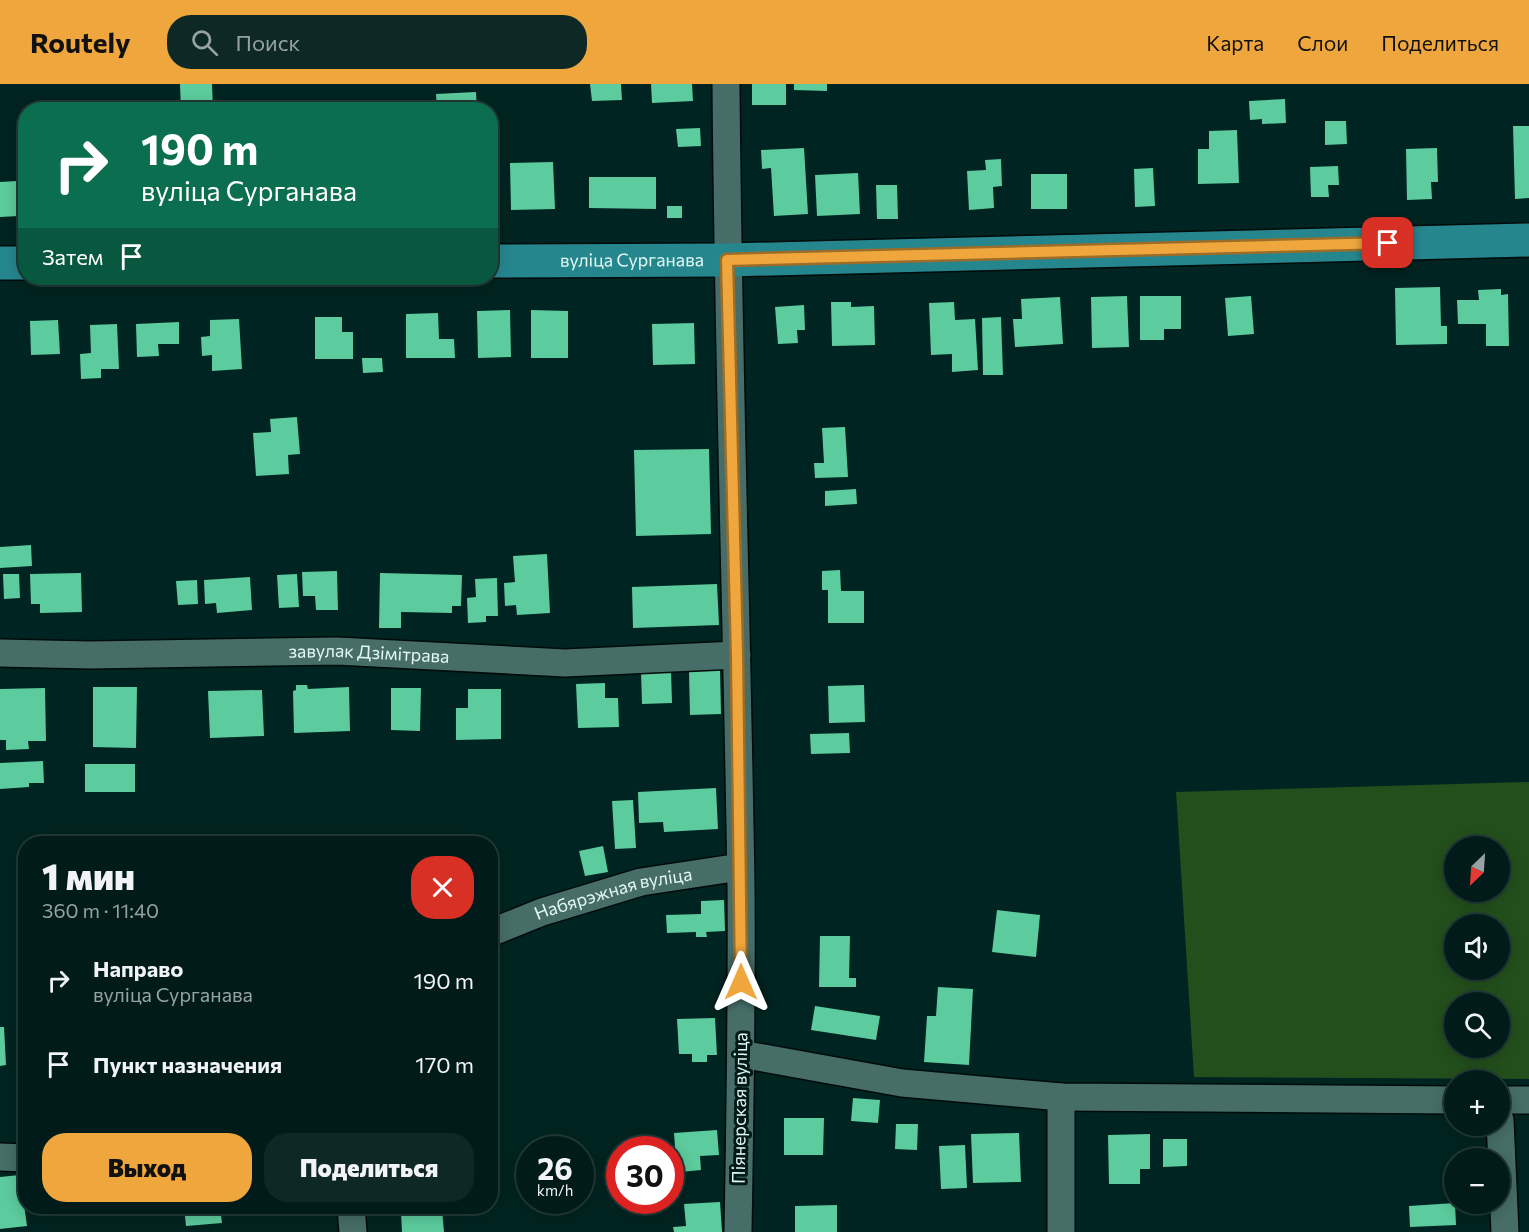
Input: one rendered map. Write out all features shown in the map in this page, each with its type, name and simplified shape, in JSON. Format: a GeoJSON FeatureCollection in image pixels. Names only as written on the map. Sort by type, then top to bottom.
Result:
{"type":"FeatureCollection","features":[{"type":"Feature","properties":{"kind":"main road","name":"вуліца Сурганава"},"geometry":{"type":"LineString","coordinates":[[498,261],[727,260],[1529,240]]}},
{"type":"Feature","properties":{"kind":"main road"},"geometry":{"type":"LineString","coordinates":[[0,263],[18,263]]}},
{"type":"Feature","properties":{"kind":"street","name":"Піянерская вуліца"},"geometry":{"type":"LineString","coordinates":[[726,84],[727,260],[740,867],[741,1054],[738,1232]]}},
{"type":"Feature","properties":{"kind":"street","name":"завулак Дзімітрава"},"geometry":{"type":"LineString","coordinates":[[0,653],[90,655],[337,651],[565,663],[737,655]]}},
{"type":"Feature","properties":{"kind":"street","name":"Набярэжная вуліца"},"geometry":{"type":"LineString","coordinates":[[498,930],[542,912],[641,882],[740,867]]}},
{"type":"Feature","properties":{"kind":"street"},"geometry":{"type":"LineString","coordinates":[[741,1054],[902,1083],[1061,1097],[1444,1100]]}},
{"type":"Feature","properties":{"kind":"street"},"geometry":{"type":"LineString","coordinates":[[1061,1097],[1061,1232]]}},
{"type":"Feature","properties":{"kind":"street"},"geometry":{"type":"LineString","coordinates":[[1510,1100],[1529,1100]]}},
{"type":"Feature","properties":{"kind":"street"},"geometry":{"type":"LineString","coordinates":[[1501,1136],[1505,1232]]}},
{"type":"Feature","properties":{"kind":"street"},"geometry":{"type":"LineString","coordinates":[[0,1157],[18,1158]]}},
{"type":"Feature","properties":{"kind":"street"},"geometry":{"type":"LineString","coordinates":[[352,1214],[353,1232]]}},
{"type":"Feature","properties":{"kind":"green space"},"geometry":{"type":"Polygon","coordinates":[[[1529,782],[1529,1079],[1510,1079],[1510,1070],[1444,1070],[1444,1078],[1194,1077],[1176,792],[1529,782]]]}},
{"type":"Feature","properties":{"kind":"building"},"geometry":{"type":"Polygon","coordinates":[[[180,84],[212,84],[213,102],[181,102],[180,84]]]}},
{"type":"Feature","properties":{"kind":"building"},"geometry":{"type":"Polygon","coordinates":[[[590,84],[621,84],[622,100],[592,101],[590,84]]]}},
{"type":"Feature","properties":{"kind":"building"},"geometry":{"type":"Polygon","coordinates":[[[651,84],[692,84],[693,101],[652,103],[651,84]]]}},
{"type":"Feature","properties":{"kind":"building"},"geometry":{"type":"Polygon","coordinates":[[[752,84],[786,84],[786,105],[752,105],[752,84]]]}},
{"type":"Feature","properties":{"kind":"building"},"geometry":{"type":"Polygon","coordinates":[[[794,84],[827,84],[827,91],[794,90],[794,84]]]}},
{"type":"Feature","properties":{"kind":"building"},"geometry":{"type":"Polygon","coordinates":[[[476,92],[477,102],[436,102],[436,94],[476,92]]]}},
{"type":"Feature","properties":{"kind":"building"},"geometry":{"type":"Polygon","coordinates":[[[1285,99],[1286,123],[1262,124],[1262,119],[1250,120],[1249,101],[1285,99]]]}},
{"type":"Feature","properties":{"kind":"building"},"geometry":{"type":"Polygon","coordinates":[[[1325,121],[1346,121],[1347,144],[1325,145],[1325,121]]]}},
{"type":"Feature","properties":{"kind":"building"},"geometry":{"type":"Polygon","coordinates":[[[1513,126],[1529,126],[1529,198],[1515,199],[1513,126]]]}},
{"type":"Feature","properties":{"kind":"building"},"geometry":{"type":"Polygon","coordinates":[[[700,128],[701,146],[678,147],[676,129],[700,128]]]}},
{"type":"Feature","properties":{"kind":"building"},"geometry":{"type":"Polygon","coordinates":[[[1237,130],[1239,183],[1198,184],[1198,149],[1209,149],[1209,131],[1237,130]]]}},
{"type":"Feature","properties":{"kind":"building"},"geometry":{"type":"Polygon","coordinates":[[[804,148],[808,214],[774,216],[771,168],[762,169],[761,150],[804,148]]]}},
{"type":"Feature","properties":{"kind":"building"},"geometry":{"type":"Polygon","coordinates":[[[1437,148],[1438,182],[1431,182],[1432,199],[1407,200],[1406,149],[1437,148]]]}},
{"type":"Feature","properties":{"kind":"building"},"geometry":{"type":"Polygon","coordinates":[[[1001,159],[1002,186],[993,187],[994,208],[969,210],[967,171],[986,170],[985,160],[1001,159]]]}},
{"type":"Feature","properties":{"kind":"building"},"geometry":{"type":"Polygon","coordinates":[[[553,162],[555,209],[511,210],[510,163],[553,162]]]}},
{"type":"Feature","properties":{"kind":"building"},"geometry":{"type":"Polygon","coordinates":[[[1338,166],[1339,185],[1328,185],[1329,197],[1311,197],[1310,167],[1338,166]]]}},
{"type":"Feature","properties":{"kind":"building"},"geometry":{"type":"Polygon","coordinates":[[[1153,168],[1155,206],[1135,207],[1134,169],[1153,168]]]}},
{"type":"Feature","properties":{"kind":"building"},"geometry":{"type":"Polygon","coordinates":[[[858,173],[860,214],[817,216],[815,175],[858,173]]]}},
{"type":"Feature","properties":{"kind":"building"},"geometry":{"type":"Polygon","coordinates":[[[1031,174],[1067,174],[1067,209],[1031,209],[1031,174]]]}},
{"type":"Feature","properties":{"kind":"building"},"geometry":{"type":"Polygon","coordinates":[[[589,177],[656,177],[656,209],[589,208],[589,177]]]}},
{"type":"Feature","properties":{"kind":"building"},"geometry":{"type":"Polygon","coordinates":[[[17,181],[18,216],[0,217],[0,182],[17,181]]]}},
{"type":"Feature","properties":{"kind":"building"},"geometry":{"type":"Polygon","coordinates":[[[876,185],[897,185],[898,219],[877,219],[876,185]]]}},
{"type":"Feature","properties":{"kind":"building"},"geometry":{"type":"Polygon","coordinates":[[[667,206],[682,206],[682,218],[667,218],[667,206]]]}},
{"type":"Feature","properties":{"kind":"building"},"geometry":{"type":"Polygon","coordinates":[[[1440,287],[1441,326],[1447,326],[1447,344],[1396,345],[1395,288],[1440,287]]]}},
{"type":"Feature","properties":{"kind":"building"},"geometry":{"type":"Polygon","coordinates":[[[1501,289],[1501,295],[1508,294],[1509,346],[1486,346],[1486,324],[1458,324],[1457,300],[1479,300],[1478,290],[1501,289]]]}},
{"type":"Feature","properties":{"kind":"building"},"geometry":{"type":"Polygon","coordinates":[[[1127,296],[1129,347],[1092,348],[1091,297],[1127,296]]]}},
{"type":"Feature","properties":{"kind":"building"},"geometry":{"type":"Polygon","coordinates":[[[1140,296],[1181,296],[1181,329],[1164,329],[1164,340],[1140,340],[1140,296]]]}},
{"type":"Feature","properties":{"kind":"building"},"geometry":{"type":"Polygon","coordinates":[[[1251,296],[1254,334],[1228,336],[1225,298],[1251,296]]]}},
{"type":"Feature","properties":{"kind":"building"},"geometry":{"type":"Polygon","coordinates":[[[1060,297],[1063,344],[1015,347],[1013,319],[1022,319],[1021,299],[1060,297]]]}},
{"type":"Feature","properties":{"kind":"building"},"geometry":{"type":"Polygon","coordinates":[[[831,302],[851,302],[851,307],[874,306],[875,345],[832,346],[831,302]]]}},
{"type":"Feature","properties":{"kind":"building"},"geometry":{"type":"Polygon","coordinates":[[[954,302],[955,320],[975,319],[978,370],[952,372],[952,354],[931,355],[929,303],[954,302]]]}},
{"type":"Feature","properties":{"kind":"building"},"geometry":{"type":"Polygon","coordinates":[[[804,305],[805,330],[797,330],[798,343],[778,344],[775,307],[804,305]]]}},
{"type":"Feature","properties":{"kind":"building"},"geometry":{"type":"Polygon","coordinates":[[[510,310],[511,357],[478,358],[477,311],[510,310]]]}},
{"type":"Feature","properties":{"kind":"building"},"geometry":{"type":"Polygon","coordinates":[[[531,310],[568,311],[568,358],[531,358],[531,310]]]}},
{"type":"Feature","properties":{"kind":"building"},"geometry":{"type":"Polygon","coordinates":[[[438,313],[439,339],[454,339],[455,358],[406,358],[406,314],[438,313]]]}},
{"type":"Feature","properties":{"kind":"building"},"geometry":{"type":"Polygon","coordinates":[[[315,317],[342,317],[342,332],[353,332],[353,359],[315,359],[315,317]]]}},
{"type":"Feature","properties":{"kind":"building"},"geometry":{"type":"Polygon","coordinates":[[[1001,317],[1003,375],[983,375],[982,318],[1001,317]]]}},
{"type":"Feature","properties":{"kind":"building"},"geometry":{"type":"Polygon","coordinates":[[[239,319],[242,369],[212,371],[212,355],[202,356],[201,337],[210,336],[210,320],[239,319]]]}},
{"type":"Feature","properties":{"kind":"building"},"geometry":{"type":"Polygon","coordinates":[[[58,320],[60,354],[31,355],[30,321],[58,320]]]}},
{"type":"Feature","properties":{"kind":"building"},"geometry":{"type":"Polygon","coordinates":[[[179,322],[179,344],[158,344],[159,356],[137,357],[136,324],[179,322]]]}},
{"type":"Feature","properties":{"kind":"building"},"geometry":{"type":"Polygon","coordinates":[[[694,323],[695,364],[653,365],[652,324],[694,323]]]}},
{"type":"Feature","properties":{"kind":"building"},"geometry":{"type":"Polygon","coordinates":[[[117,324],[119,369],[101,369],[101,378],[81,379],[80,354],[91,353],[90,325],[117,324]]]}},
{"type":"Feature","properties":{"kind":"building"},"geometry":{"type":"Polygon","coordinates":[[[362,358],[382,358],[383,372],[363,373],[362,358]]]}},
{"type":"Feature","properties":{"kind":"building"},"geometry":{"type":"Polygon","coordinates":[[[297,417],[300,454],[288,455],[289,474],[256,476],[253,433],[271,432],[270,419],[297,417]]]}},
{"type":"Feature","properties":{"kind":"building"},"geometry":{"type":"Polygon","coordinates":[[[845,427],[848,477],[815,478],[814,463],[824,463],[822,428],[845,427]]]}},
{"type":"Feature","properties":{"kind":"building"},"geometry":{"type":"Polygon","coordinates":[[[709,449],[711,534],[636,536],[634,450],[709,449]]]}},
{"type":"Feature","properties":{"kind":"building"},"geometry":{"type":"Polygon","coordinates":[[[856,489],[857,504],[825,506],[825,491],[856,489]]]}},
{"type":"Feature","properties":{"kind":"building"},"geometry":{"type":"Polygon","coordinates":[[[31,545],[32,566],[0,568],[0,547],[31,545]]]}},
{"type":"Feature","properties":{"kind":"building"},"geometry":{"type":"Polygon","coordinates":[[[547,554],[550,613],[517,615],[516,605],[505,606],[504,583],[515,582],[513,556],[547,554]]]}},
{"type":"Feature","properties":{"kind":"building"},"geometry":{"type":"Polygon","coordinates":[[[840,570],[841,591],[864,591],[864,623],[828,623],[828,590],[822,590],[822,571],[840,570]]]}},
{"type":"Feature","properties":{"kind":"building"},"geometry":{"type":"Polygon","coordinates":[[[337,571],[338,610],[316,610],[315,596],[303,596],[302,572],[337,571]]]}},
{"type":"Feature","properties":{"kind":"building"},"geometry":{"type":"Polygon","coordinates":[[[81,573],[82,612],[40,613],[40,604],[31,604],[30,574],[81,573]]]}},
{"type":"Feature","properties":{"kind":"building"},"geometry":{"type":"Polygon","coordinates":[[[380,573],[462,575],[461,606],[452,606],[452,613],[401,612],[401,628],[379,628],[380,573]]]}},
{"type":"Feature","properties":{"kind":"building"},"geometry":{"type":"Polygon","coordinates":[[[3,574],[19,574],[20,598],[4,599],[3,574]]]}},
{"type":"Feature","properties":{"kind":"building"},"geometry":{"type":"Polygon","coordinates":[[[297,574],[299,607],[279,608],[277,575],[297,574]]]}},
{"type":"Feature","properties":{"kind":"building"},"geometry":{"type":"Polygon","coordinates":[[[250,577],[252,610],[217,613],[216,603],[205,604],[204,580],[250,577]]]}},
{"type":"Feature","properties":{"kind":"building"},"geometry":{"type":"Polygon","coordinates":[[[497,578],[498,616],[486,616],[486,622],[468,623],[467,598],[476,597],[475,579],[497,578]]]}},
{"type":"Feature","properties":{"kind":"building"},"geometry":{"type":"Polygon","coordinates":[[[197,580],[198,604],[178,605],[176,581],[197,580]]]}},
{"type":"Feature","properties":{"kind":"building"},"geometry":{"type":"Polygon","coordinates":[[[717,584],[719,625],[633,628],[632,587],[717,584]]]}},
{"type":"Feature","properties":{"kind":"building"},"geometry":{"type":"Polygon","coordinates":[[[671,670],[672,703],[642,704],[641,671],[671,670]]]}},
{"type":"Feature","properties":{"kind":"building"},"geometry":{"type":"Polygon","coordinates":[[[720,670],[721,714],[690,715],[689,671],[720,670]]]}},
{"type":"Feature","properties":{"kind":"building"},"geometry":{"type":"Polygon","coordinates":[[[605,683],[605,698],[618,698],[619,727],[578,728],[576,684],[605,683]]]}},
{"type":"Feature","properties":{"kind":"building"},"geometry":{"type":"Polygon","coordinates":[[[296,685],[307,685],[308,689],[349,687],[350,731],[294,733],[293,691],[296,690],[296,685]]]}},
{"type":"Feature","properties":{"kind":"building"},"geometry":{"type":"Polygon","coordinates":[[[864,685],[865,722],[829,723],[828,686],[864,685]]]}},
{"type":"Feature","properties":{"kind":"building"},"geometry":{"type":"Polygon","coordinates":[[[93,687],[137,687],[136,748],[93,747],[93,687]]]}},
{"type":"Feature","properties":{"kind":"building"},"geometry":{"type":"Polygon","coordinates":[[[45,688],[46,741],[28,741],[29,749],[6,750],[6,740],[0,740],[0,689],[45,688]]]}},
{"type":"Feature","properties":{"kind":"building"},"geometry":{"type":"Polygon","coordinates":[[[391,688],[421,688],[420,731],[391,730],[391,688]]]}},
{"type":"Feature","properties":{"kind":"building"},"geometry":{"type":"Polygon","coordinates":[[[468,689],[501,689],[501,739],[456,740],[456,708],[468,708],[468,689]]]}},
{"type":"Feature","properties":{"kind":"building"},"geometry":{"type":"Polygon","coordinates":[[[262,690],[264,736],[210,738],[208,691],[262,690]]]}},
{"type":"Feature","properties":{"kind":"building"},"geometry":{"type":"Polygon","coordinates":[[[849,733],[850,753],[811,754],[810,734],[849,733]]]}},
{"type":"Feature","properties":{"kind":"building"},"geometry":{"type":"Polygon","coordinates":[[[43,761],[44,783],[29,783],[29,787],[0,789],[0,763],[43,761]]]}},
{"type":"Feature","properties":{"kind":"building"},"geometry":{"type":"Polygon","coordinates":[[[85,764],[135,764],[135,792],[85,792],[85,764]]]}},
{"type":"Feature","properties":{"kind":"building"},"geometry":{"type":"Polygon","coordinates":[[[716,788],[718,829],[664,832],[663,822],[639,823],[638,792],[716,788]]]}},
{"type":"Feature","properties":{"kind":"building"},"geometry":{"type":"Polygon","coordinates":[[[633,800],[636,848],[615,849],[612,801],[633,800]]]}},
{"type":"Feature","properties":{"kind":"building"},"geometry":{"type":"Polygon","coordinates":[[[603,846],[608,872],[585,876],[579,851],[603,846]]]}},
{"type":"Feature","properties":{"kind":"building"},"geometry":{"type":"Polygon","coordinates":[[[724,900],[725,931],[706,932],[707,937],[696,937],[696,932],[667,933],[666,915],[701,914],[701,901],[724,900]]]}},
{"type":"Feature","properties":{"kind":"building"},"geometry":{"type":"Polygon","coordinates":[[[997,910],[1040,915],[1036,957],[992,952],[997,910]]]}},
{"type":"Feature","properties":{"kind":"building"},"geometry":{"type":"Polygon","coordinates":[[[820,936],[850,936],[849,978],[856,978],[856,987],[819,987],[820,936]]]}},
{"type":"Feature","properties":{"kind":"building"},"geometry":{"type":"Polygon","coordinates":[[[938,987],[973,989],[969,1065],[924,1062],[927,1016],[936,1016],[938,987]]]}},
{"type":"Feature","properties":{"kind":"building"},"geometry":{"type":"Polygon","coordinates":[[[815,1006],[880,1016],[876,1040],[811,1030],[815,1006]]]}},
{"type":"Feature","properties":{"kind":"building"},"geometry":{"type":"Polygon","coordinates":[[[715,1018],[717,1055],[707,1055],[707,1062],[692,1062],[692,1054],[679,1054],[677,1019],[715,1018]]]}},
{"type":"Feature","properties":{"kind":"building"},"geometry":{"type":"Polygon","coordinates":[[[0,1027],[4,1027],[6,1065],[0,1066],[0,1027]]]}},
{"type":"Feature","properties":{"kind":"building"},"geometry":{"type":"Polygon","coordinates":[[[16,1067],[18,1067],[18,1086],[16,1086],[16,1067]]]}},
{"type":"Feature","properties":{"kind":"building"},"geometry":{"type":"Polygon","coordinates":[[[853,1098],[880,1100],[878,1123],[851,1121],[853,1098]]]}},
{"type":"Feature","properties":{"kind":"building"},"geometry":{"type":"Polygon","coordinates":[[[784,1118],[824,1118],[823,1155],[784,1155],[784,1118]]]}},
{"type":"Feature","properties":{"kind":"building"},"geometry":{"type":"Polygon","coordinates":[[[896,1124],[918,1124],[917,1150],[895,1149],[896,1124]]]}},
{"type":"Feature","properties":{"kind":"building"},"geometry":{"type":"Polygon","coordinates":[[[717,1130],[719,1155],[700,1156],[701,1170],[684,1172],[684,1136],[674,1136],[674,1133],[717,1130]]]}},
{"type":"Feature","properties":{"kind":"building"},"geometry":{"type":"Polygon","coordinates":[[[1019,1133],[1021,1182],[973,1183],[971,1134],[1019,1133]]]}},
{"type":"Feature","properties":{"kind":"building"},"geometry":{"type":"Polygon","coordinates":[[[1150,1134],[1150,1169],[1140,1169],[1140,1184],[1109,1184],[1108,1135],[1150,1134]]]}},
{"type":"Feature","properties":{"kind":"building"},"geometry":{"type":"Polygon","coordinates":[[[1163,1139],[1187,1139],[1187,1166],[1163,1167],[1163,1139]]]}},
{"type":"Feature","properties":{"kind":"building"},"geometry":{"type":"Polygon","coordinates":[[[965,1145],[967,1188],[941,1189],[939,1146],[965,1145]]]}},
{"type":"Feature","properties":{"kind":"building"},"geometry":{"type":"Polygon","coordinates":[[[18,1175],[18,1214],[25,1214],[27,1226],[0,1229],[0,1177],[18,1175]]]}},
{"type":"Feature","properties":{"kind":"building"},"geometry":{"type":"Polygon","coordinates":[[[720,1202],[722,1232],[674,1232],[673,1227],[686,1226],[684,1204],[720,1202]]]}},
{"type":"Feature","properties":{"kind":"building"},"geometry":{"type":"Polygon","coordinates":[[[1444,1204],[1444,1214],[1456,1214],[1456,1225],[1410,1227],[1409,1206],[1444,1204]]]}},
{"type":"Feature","properties":{"kind":"building"},"geometry":{"type":"Polygon","coordinates":[[[837,1205],[837,1232],[795,1232],[795,1206],[837,1205]]]}},
{"type":"Feature","properties":{"kind":"building"},"geometry":{"type":"Polygon","coordinates":[[[185,1214],[221,1214],[222,1223],[186,1226],[185,1214]]]}},
{"type":"Feature","properties":{"kind":"building"},"geometry":{"type":"Polygon","coordinates":[[[401,1214],[442,1214],[444,1232],[402,1232],[401,1214]]]}},
{"type":"Feature","properties":{"kind":"route"},"geometry":{"type":"LineString","coordinates":[[741,982],[737,655],[727,260],[1388,243]]}}]}
